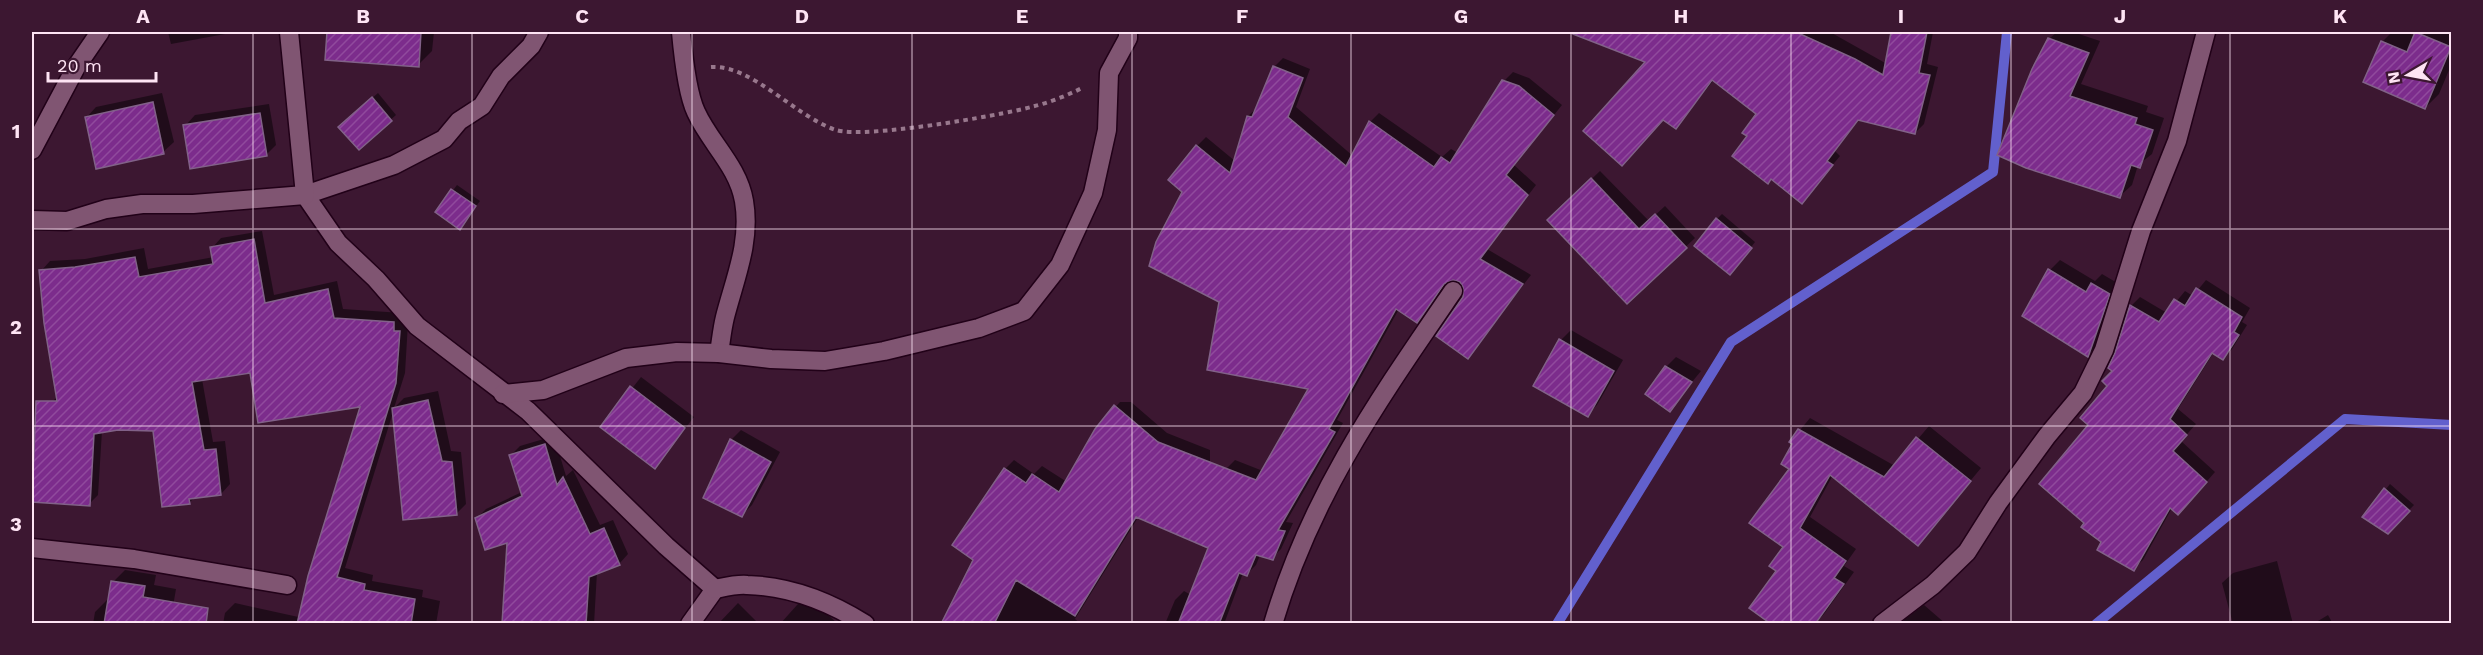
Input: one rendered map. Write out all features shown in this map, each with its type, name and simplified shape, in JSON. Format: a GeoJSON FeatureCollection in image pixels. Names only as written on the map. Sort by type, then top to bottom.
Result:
{"type":"FeatureCollection","features":[{"type":"Feature","properties":{"kind":"street"},"geometry":{"type":"LineString","coordinates":[[32,150],[76,67],[100,32]]}},
{"type":"Feature","properties":{"kind":"street"},"geometry":{"type":"LineString","coordinates":[[289,32],[305,195],[338,243],[376,279],[417,326],[528,411],[666,546],[715,589]]}},
{"type":"Feature","properties":{"kind":"street"},"geometry":{"type":"LineString","coordinates":[[32,220],[67,221],[106,209],[142,204],[193,204],[305,195],[394,165],[444,139],[459,121],[482,105],[501,76],[531,46],[539,32]]}},
{"type":"Feature","properties":{"kind":"street"},"geometry":{"type":"LineString","coordinates":[[681,32],[695,111],[733,169],[744,199],[747,230],[740,270],[725,317],[719,353]]}},
{"type":"Feature","properties":{"kind":"street"},"geometry":{"type":"LineString","coordinates":[[503,394],[543,390],[626,358],[677,352],[825,361],[884,351],[979,328],[1024,311],[1060,265],[1093,194],[1107,130],[1109,73],[1128,38],[1128,32]]}},
{"type":"Feature","properties":{"kind":"street"},"geometry":{"type":"LineString","coordinates":[[1882,624],[1933,585],[1966,552],[2040,445],[2083,393],[2104,350],[2141,231],[2177,141],[2206,32]]}},
{"type":"Feature","properties":{"kind":"street"},"geometry":{"type":"LineString","coordinates":[[1273,624],[1297,552],[1349,446],[1453,291]]}},
{"type":"Feature","properties":{"kind":"street"},"geometry":{"type":"LineString","coordinates":[[32,548],[134,559],[287,585]]}},
{"type":"Feature","properties":{"kind":"street"},"geometry":{"type":"LineString","coordinates":[[690,624],[715,589],[746,584],[790,590],[842,610],[865,624]]}},
{"type":"Feature","properties":{"kind":"path"},"geometry":{"type":"LineString","coordinates":[[686,68],[716,66],[734,70],[753,79],[813,119],[837,130],[860,133],[1030,107],[1071,94],[1109,73]]}},
{"type":"Feature","properties":{"kind":"building"},"geometry":{"type":"Polygon","coordinates":[[[327,32],[421,32],[419,67],[325,60],[327,32]]]}},
{"type":"Feature","properties":{"kind":"building"},"geometry":{"type":"Polygon","coordinates":[[[1574,32],[1796,32],[1855,59],[1883,75],[1891,32],[1927,32],[1919,73],[1930,75],[1915,134],[1858,120],[1827,161],[1833,165],[1802,204],[1771,179],[1768,184],[1732,156],[1747,136],[1742,133],[1756,114],[1712,80],[1676,129],[1663,120],[1622,166],[1583,131],[1645,62],[1573,34],[1574,32]]]}},
{"type":"Feature","properties":{"kind":"building"},"geometry":{"type":"Polygon","coordinates":[[[2415,32],[2451,47],[2425,109],[2363,82],[2381,41],[2407,52],[2415,32]]]}},
{"type":"Feature","properties":{"kind":"building"},"geometry":{"type":"Polygon","coordinates":[[[2048,38],[2089,53],[2070,96],[2137,118],[2135,124],[2153,130],[2140,168],[2131,165],[2120,198],[2026,168],[1997,155],[2032,69],[2048,38]]]}},
{"type":"Feature","properties":{"kind":"building"},"geometry":{"type":"Polygon","coordinates":[[[1273,66],[1303,78],[1288,117],[1346,166],[1369,121],[1434,167],[1441,157],[1450,163],[1502,80],[1519,86],[1554,115],[1506,175],[1528,195],[1480,259],[1523,284],[1468,359],[1436,336],[1463,297],[1463,287],[1460,282],[1453,280],[1444,284],[1417,323],[1396,309],[1329,429],[1335,432],[1278,530],[1285,531],[1273,560],[1256,555],[1247,576],[1239,573],[1219,624],[1178,624],[1208,548],[1136,517],[1075,616],[1016,580],[994,624],[941,624],[973,560],[952,545],[1004,468],[1026,483],[1032,474],[1059,492],[1095,429],[1114,405],[1158,442],[1256,480],[1308,389],[1207,370],[1219,302],[1149,266],[1156,242],[1182,192],[1168,180],[1196,145],[1230,173],[1247,116],[1252,117],[1273,66]]]}},
{"type":"Feature","properties":{"kind":"building"},"geometry":{"type":"Polygon","coordinates":[[[372,97],[392,121],[359,150],[338,127],[372,97]]]}},
{"type":"Feature","properties":{"kind":"building"},"geometry":{"type":"Polygon","coordinates":[[[153,102],[164,154],[96,169],[85,117],[153,102]]]}},
{"type":"Feature","properties":{"kind":"building"},"geometry":{"type":"Polygon","coordinates":[[[260,113],[267,156],[190,169],[183,125],[260,113]]]}},
{"type":"Feature","properties":{"kind":"building"},"geometry":{"type":"Polygon","coordinates":[[[1591,178],[1639,229],[1655,214],[1687,248],[1627,304],[1547,220],[1591,178]]]}},
{"type":"Feature","properties":{"kind":"building"},"geometry":{"type":"Polygon","coordinates":[[[451,189],[476,206],[460,230],[435,212],[451,189]]]}},
{"type":"Feature","properties":{"kind":"building"},"geometry":{"type":"Polygon","coordinates":[[[1716,218],[1752,248],[1730,275],[1694,246],[1716,218]]]}},
{"type":"Feature","properties":{"kind":"building"},"geometry":{"type":"Polygon","coordinates":[[[254,239],[265,303],[328,289],[334,318],[394,322],[394,331],[400,331],[396,383],[337,577],[365,584],[364,590],[415,599],[411,624],[297,624],[308,576],[360,407],[258,423],[250,373],[192,382],[204,450],[216,449],[221,495],[189,499],[190,504],[162,507],[153,431],[118,430],[94,434],[90,506],[32,502],[36,401],[57,401],[44,323],[39,270],[75,267],[135,257],[139,277],[213,264],[210,247],[254,239]]]}},
{"type":"Feature","properties":{"kind":"building"},"geometry":{"type":"Polygon","coordinates":[[[2048,269],[2086,292],[2091,283],[2110,294],[2088,357],[2022,316],[2048,269]]]}},
{"type":"Feature","properties":{"kind":"building"},"geometry":{"type":"Polygon","coordinates":[[[2196,288],[2242,317],[2234,332],[2239,335],[2223,360],[2212,353],[2170,419],[2187,435],[2173,451],[2207,482],[2178,515],[2170,508],[2134,571],[2097,550],[2101,542],[2081,527],[2084,523],[2039,484],[2088,425],[2080,418],[2107,386],[2102,381],[2112,371],[2108,368],[2130,305],[2159,322],[2174,299],[2185,306],[2196,288]]]}},
{"type":"Feature","properties":{"kind":"building"},"geometry":{"type":"Polygon","coordinates":[[[1559,339],[1614,371],[1588,417],[1533,386],[1559,339]]]}},
{"type":"Feature","properties":{"kind":"building"},"geometry":{"type":"Polygon","coordinates":[[[1665,366],[1692,382],[1670,412],[1645,394],[1665,366]]]}},
{"type":"Feature","properties":{"kind":"building"},"geometry":{"type":"Polygon","coordinates":[[[630,386],[685,428],[655,469],[600,427],[630,386]]]}},
{"type":"Feature","properties":{"kind":"building"},"geometry":{"type":"Polygon","coordinates":[[[428,400],[442,461],[452,462],[457,515],[403,520],[392,408],[428,400]]]}},
{"type":"Feature","properties":{"kind":"building"},"geometry":{"type":"Polygon","coordinates":[[[1798,429],[1884,477],[1916,437],[1971,481],[1918,546],[1830,475],[1800,528],[1846,561],[1834,578],[1844,584],[1815,624],[1771,624],[1749,608],[1776,571],[1769,566],[1783,547],[1749,523],[1789,469],[1781,464],[1792,444],[1789,442],[1798,429]]]}},
{"type":"Feature","properties":{"kind":"building"},"geometry":{"type":"Polygon","coordinates":[[[730,439],[771,462],[742,517],[703,498],[730,439]]]}},
{"type":"Feature","properties":{"kind":"building"},"geometry":{"type":"Polygon","coordinates":[[[545,444],[557,485],[563,477],[590,534],[604,528],[620,565],[589,577],[586,624],[502,624],[507,543],[485,550],[475,518],[522,496],[509,455],[545,444]]]}},
{"type":"Feature","properties":{"kind":"building"},"geometry":{"type":"Polygon","coordinates":[[[2384,488],[2410,511],[2388,534],[2362,517],[2384,488]]]}},
{"type":"Feature","properties":{"kind":"building"},"geometry":{"type":"Polygon","coordinates":[[[111,581],[145,586],[143,597],[208,608],[206,624],[104,624],[111,581]]]}},
{"type":"Feature","properties":{"kind":"waterway"},"geometry":{"type":"LineString","coordinates":[[1557,624],[1731,342],[1993,172],[2007,32]]}},
{"type":"Feature","properties":{"kind":"waterway"},"geometry":{"type":"LineString","coordinates":[[2096,624],[2345,419],[2452,425]]}}]}
